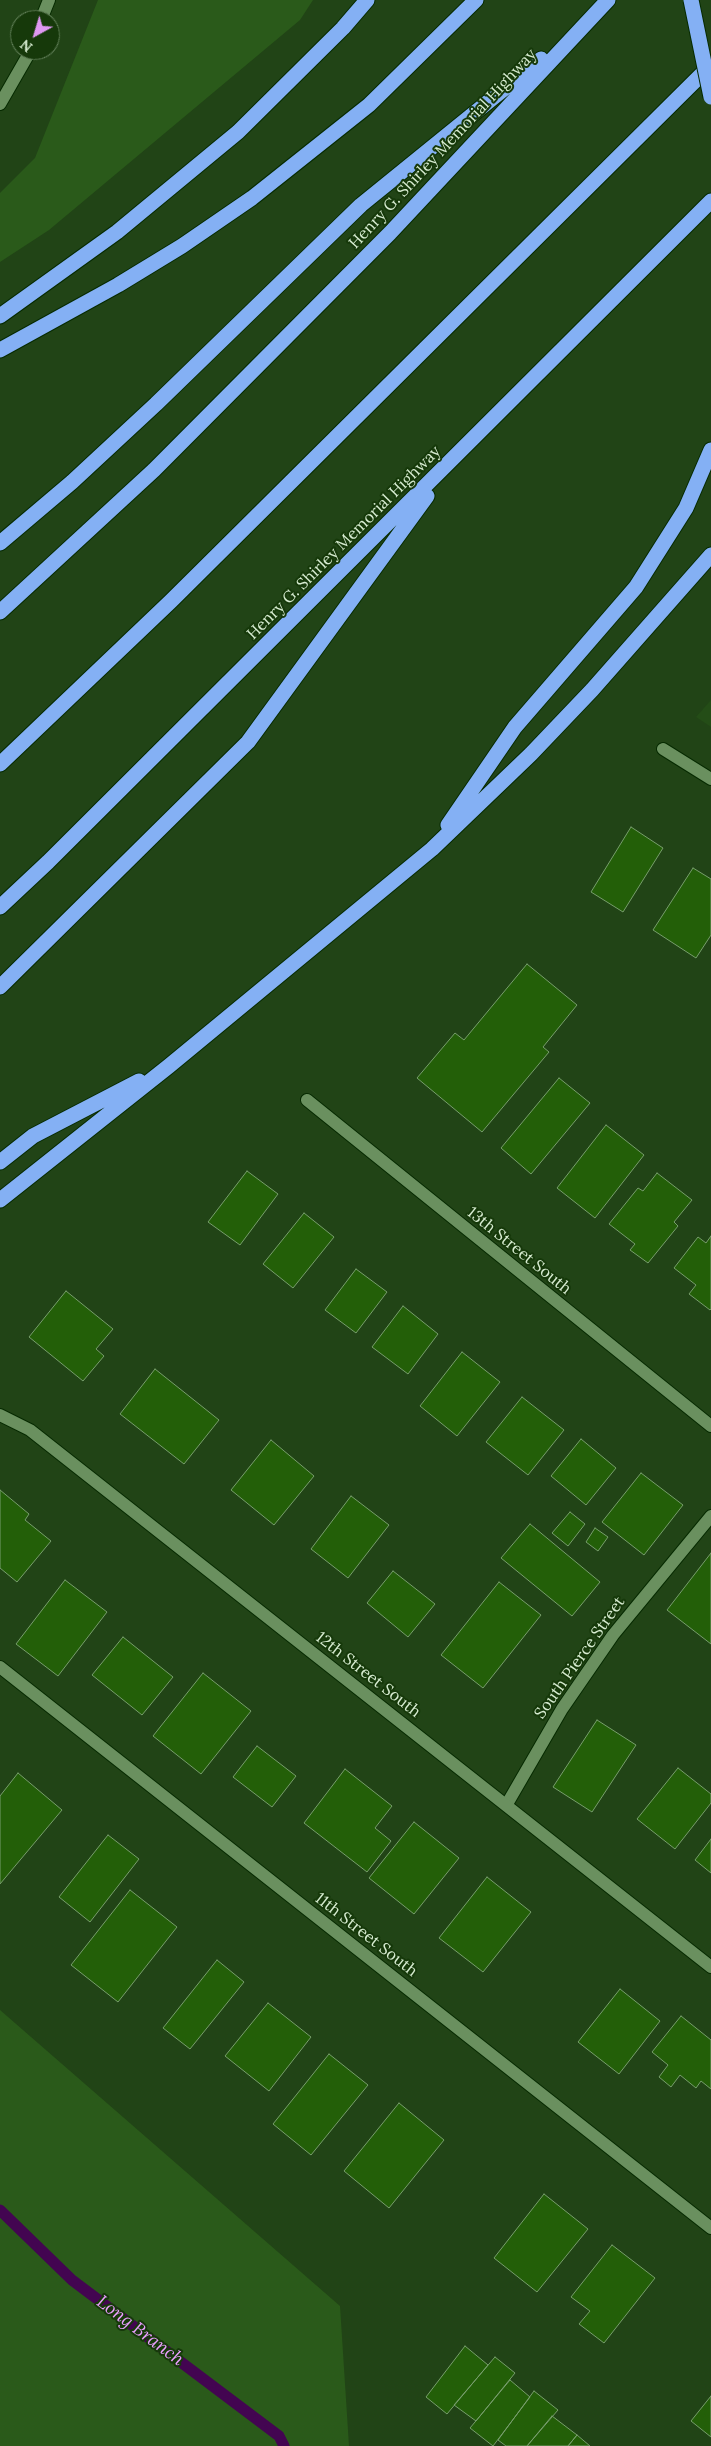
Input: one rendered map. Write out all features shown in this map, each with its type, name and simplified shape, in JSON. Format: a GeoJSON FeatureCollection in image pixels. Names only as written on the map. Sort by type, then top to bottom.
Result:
{"type":"FeatureCollection","features":[{"type":"Feature","properties":{"kind":"highway"},"geometry":{"type":"LineString","coordinates":[[0,316],[117,232],[238,132],[343,28],[367,0]]}},
{"type":"Feature","properties":{"kind":"highway"},"geometry":{"type":"LineString","coordinates":[[0,350],[118,285],[182,246],[252,198],[369,104],[476,0]]}},
{"type":"Feature","properties":{"kind":"highway","name":"Henry G. Shirley Memorial Highway"},"geometry":{"type":"LineString","coordinates":[[0,612],[154,470],[390,233],[608,0]]}},
{"type":"Feature","properties":{"kind":"highway"},"geometry":{"type":"LineString","coordinates":[[691,0],[711,97]]}},
{"type":"Feature","properties":{"kind":"highway"},"geometry":{"type":"LineString","coordinates":[[0,543],[72,482],[156,404],[361,205],[583,25]]}},
{"type":"Feature","properties":{"kind":"highway"},"geometry":{"type":"LineString","coordinates":[[0,764],[178,594],[711,66]]}},
{"type":"Feature","properties":{"kind":"highway","name":"Henry G. Shirley Memorial Highway"},"geometry":{"type":"LineString","coordinates":[[0,907],[48,862],[711,201]]}},
{"type":"Feature","properties":{"kind":"highway"},"geometry":{"type":"LineString","coordinates":[[432,849],[515,727],[636,587],[686,508],[711,450]]}},
{"type":"Feature","properties":{"kind":"highway"},"geometry":{"type":"LineString","coordinates":[[0,987],[248,742],[454,458]]}},
{"type":"Feature","properties":{"kind":"highway"},"geometry":{"type":"LineString","coordinates":[[0,1200],[169,1066],[432,849],[531,754],[592,690],[711,555]]}},
{"type":"Feature","properties":{"kind":"highway"},"geometry":{"type":"LineString","coordinates":[[0,1162],[33,1136],[169,1066]]}},
{"type":"Feature","properties":{"kind":"street"},"geometry":{"type":"LineString","coordinates":[[0,104],[25,60]]}},
{"type":"Feature","properties":{"kind":"street"},"geometry":{"type":"LineString","coordinates":[[664,749],[711,779]]}},
{"type":"Feature","properties":{"kind":"street","name":"13th Street South"},"geometry":{"type":"LineString","coordinates":[[307,1100],[711,1426]]}},
{"type":"Feature","properties":{"kind":"street","name":"12th Street South"},"geometry":{"type":"LineString","coordinates":[[0,1415],[30,1430],[711,1967]]}},
{"type":"Feature","properties":{"kind":"street","name":"South Pierce Street"},"geometry":{"type":"LineString","coordinates":[[506,1804],[562,1709],[613,1635],[711,1516]]}},
{"type":"Feature","properties":{"kind":"street","name":"11th Street South"},"geometry":{"type":"LineString","coordinates":[[0,1667],[711,2228]]}},
{"type":"Feature","properties":{"kind":"shaded area"},"geometry":{"type":"Polygon","coordinates":[[[98,0],[313,0],[300,20],[49,230],[0,262],[0,193],[35,158],[98,0]]]}},
{"type":"Feature","properties":{"kind":"shaded area"},"geometry":{"type":"Polygon","coordinates":[[[711,700],[711,727],[696,717],[711,700]]]}},
{"type":"Feature","properties":{"kind":"shaded area"},"geometry":{"type":"Polygon","coordinates":[[[0,2010],[340,2306],[349,2446],[0,2446],[0,2010]]]}},
{"type":"Feature","properties":{"kind":"building"},"geometry":{"type":"Polygon","coordinates":[[[631,827],[663,848],[623,912],[591,892],[631,827]]]}},
{"type":"Feature","properties":{"kind":"building"},"geometry":{"type":"Polygon","coordinates":[[[693,868],[711,879],[711,935],[696,958],[653,930],[693,868]]]}},
{"type":"Feature","properties":{"kind":"building"},"geometry":{"type":"Polygon","coordinates":[[[527,964],[577,1005],[543,1047],[549,1052],[482,1132],[417,1078],[455,1033],[464,1040],[527,964]]]}},
{"type":"Feature","properties":{"kind":"building"},"geometry":{"type":"Polygon","coordinates":[[[559,1078],[590,1103],[531,1174],[501,1148],[559,1078]]]}},
{"type":"Feature","properties":{"kind":"building"},"geometry":{"type":"Polygon","coordinates":[[[606,1125],[644,1155],[595,1218],[557,1188],[606,1125]]]}},
{"type":"Feature","properties":{"kind":"building"},"geometry":{"type":"Polygon","coordinates":[[[247,1171],[278,1194],[240,1245],[208,1222],[247,1171]]]}},
{"type":"Feature","properties":{"kind":"building"},"geometry":{"type":"Polygon","coordinates":[[[657,1173],[692,1200],[674,1222],[678,1226],[648,1263],[630,1250],[635,1244],[609,1224],[638,1188],[643,1191],[657,1173]]]}},
{"type":"Feature","properties":{"kind":"building"},"geometry":{"type":"Polygon","coordinates":[[[304,1213],[334,1237],[293,1288],[263,1264],[304,1213]]]}},
{"type":"Feature","properties":{"kind":"building"},"geometry":{"type":"Polygon","coordinates":[[[711,1236],[710,1310],[689,1294],[696,1285],[674,1268],[698,1237],[706,1243],[711,1236]]]}},
{"type":"Feature","properties":{"kind":"building"},"geometry":{"type":"Polygon","coordinates":[[[356,1269],[387,1292],[356,1333],[325,1310],[356,1269]]]}},
{"type":"Feature","properties":{"kind":"building"},"geometry":{"type":"Polygon","coordinates":[[[66,1291],[113,1329],[96,1349],[104,1356],[83,1381],[29,1337],[66,1291]]]}},
{"type":"Feature","properties":{"kind":"building"},"geometry":{"type":"Polygon","coordinates":[[[403,1306],[438,1334],[408,1374],[372,1347],[403,1306]]]}},
{"type":"Feature","properties":{"kind":"building"},"geometry":{"type":"Polygon","coordinates":[[[462,1352],[500,1382],[457,1436],[420,1406],[462,1352]]]}},
{"type":"Feature","properties":{"kind":"building"},"geometry":{"type":"Polygon","coordinates":[[[155,1369],[219,1420],[184,1464],[120,1414],[155,1369]]]}},
{"type":"Feature","properties":{"kind":"building"},"geometry":{"type":"Polygon","coordinates":[[[522,1397],[564,1430],[528,1475],[486,1442],[522,1397]]]}},
{"type":"Feature","properties":{"kind":"building"},"geometry":{"type":"Polygon","coordinates":[[[581,1439],[616,1468],[586,1505],[551,1476],[581,1439]]]}},
{"type":"Feature","properties":{"kind":"building"},"geometry":{"type":"Polygon","coordinates":[[[271,1440],[314,1476],[274,1525],[231,1490],[271,1440]]]}},
{"type":"Feature","properties":{"kind":"building"},"geometry":{"type":"Polygon","coordinates":[[[641,1473],[683,1505],[644,1555],[602,1522],[641,1473]]]}},
{"type":"Feature","properties":{"kind":"building"},"geometry":{"type":"Polygon","coordinates":[[[0,1490],[29,1514],[25,1520],[51,1541],[17,1582],[0,1568],[0,1490]]]}},
{"type":"Feature","properties":{"kind":"building"},"geometry":{"type":"Polygon","coordinates":[[[351,1496],[389,1525],[348,1578],[311,1549],[351,1496]]]}},
{"type":"Feature","properties":{"kind":"building"},"geometry":{"type":"Polygon","coordinates":[[[570,1512],[585,1524],[568,1546],[552,1533],[570,1512]]]}},
{"type":"Feature","properties":{"kind":"building"},"geometry":{"type":"Polygon","coordinates":[[[530,1524],[600,1582],[572,1616],[501,1558],[530,1524]]]}},
{"type":"Feature","properties":{"kind":"building"},"geometry":{"type":"Polygon","coordinates":[[[595,1528],[608,1537],[598,1551],[586,1542],[595,1528]]]}},
{"type":"Feature","properties":{"kind":"building"},"geometry":{"type":"Polygon","coordinates":[[[711,1553],[711,1644],[667,1610],[711,1553]]]}},
{"type":"Feature","properties":{"kind":"building"},"geometry":{"type":"Polygon","coordinates":[[[393,1571],[435,1604],[408,1637],[367,1603],[393,1571]]]}},
{"type":"Feature","properties":{"kind":"building"},"geometry":{"type":"Polygon","coordinates":[[[65,1580],[107,1612],[58,1676],[16,1644],[65,1580]]]}},
{"type":"Feature","properties":{"kind":"building"},"geometry":{"type":"Polygon","coordinates":[[[499,1582],[541,1615],[483,1688],[441,1655],[499,1582]]]}},
{"type":"Feature","properties":{"kind":"building"},"geometry":{"type":"Polygon","coordinates":[[[123,1637],[173,1677],[142,1715],[92,1675],[123,1637]]]}},
{"type":"Feature","properties":{"kind":"building"},"geometry":{"type":"Polygon","coordinates":[[[203,1673],[251,1711],[201,1774],[153,1736],[203,1673]]]}},
{"type":"Feature","properties":{"kind":"building"},"geometry":{"type":"Polygon","coordinates":[[[597,1720],[636,1745],[592,1812],[553,1787],[597,1720]]]}},
{"type":"Feature","properties":{"kind":"building"},"geometry":{"type":"Polygon","coordinates":[[[257,1746],[296,1776],[272,1807],[233,1777],[257,1746]]]}},
{"type":"Feature","properties":{"kind":"building"},"geometry":{"type":"Polygon","coordinates":[[[678,1768],[711,1794],[711,1803],[675,1849],[637,1819],[678,1768]]]}},
{"type":"Feature","properties":{"kind":"building"},"geometry":{"type":"Polygon","coordinates":[[[345,1769],[392,1806],[375,1828],[391,1841],[367,1872],[304,1823],[345,1769]]]}},
{"type":"Feature","properties":{"kind":"building"},"geometry":{"type":"Polygon","coordinates":[[[18,1773],[62,1810],[0,1884],[0,1796],[18,1773]]]}},
{"type":"Feature","properties":{"kind":"building"},"geometry":{"type":"Polygon","coordinates":[[[414,1822],[459,1858],[414,1914],[369,1878],[414,1822]]]}},
{"type":"Feature","properties":{"kind":"building"},"geometry":{"type":"Polygon","coordinates":[[[108,1835],[139,1859],[90,1922],[59,1897],[108,1835]]]}},
{"type":"Feature","properties":{"kind":"building"},"geometry":{"type":"Polygon","coordinates":[[[711,1839],[711,1873],[695,1860],[711,1839]]]}},
{"type":"Feature","properties":{"kind":"building"},"geometry":{"type":"Polygon","coordinates":[[[487,1877],[531,1912],[483,1972],[439,1938],[487,1877]]]}},
{"type":"Feature","properties":{"kind":"building"},"geometry":{"type":"Polygon","coordinates":[[[130,1890],[177,1927],[118,2002],[71,1965],[130,1890]]]}},
{"type":"Feature","properties":{"kind":"building"},"geometry":{"type":"Polygon","coordinates":[[[217,1960],[244,1982],[190,2049],[163,2028],[217,1960]]]}},
{"type":"Feature","properties":{"kind":"building"},"geometry":{"type":"Polygon","coordinates":[[[620,1989],[660,2021],[619,2074],[578,2042],[620,1989]]]}},
{"type":"Feature","properties":{"kind":"building"},"geometry":{"type":"Polygon","coordinates":[[[268,2003],[311,2037],[269,2091],[225,2056],[268,2003]]]}},
{"type":"Feature","properties":{"kind":"building"},"geometry":{"type":"Polygon","coordinates":[[[681,2016],[711,2040],[711,2089],[701,2081],[696,2088],[680,2075],[671,2087],[659,2077],[668,2065],[652,2052],[681,2016]]]}},
{"type":"Feature","properties":{"kind":"building"},"geometry":{"type":"Polygon","coordinates":[[[329,2054],[368,2085],[311,2155],[273,2124],[329,2054]]]}},
{"type":"Feature","properties":{"kind":"building"},"geometry":{"type":"Polygon","coordinates":[[[399,2103],[444,2140],[389,2208],[344,2171],[399,2103]]]}},
{"type":"Feature","properties":{"kind":"building"},"geometry":{"type":"Polygon","coordinates":[[[544,2194],[588,2229],[537,2292],[494,2258],[544,2194]]]}},
{"type":"Feature","properties":{"kind":"building"},"geometry":{"type":"Polygon","coordinates":[[[612,2245],[655,2278],[604,2343],[579,2324],[590,2311],[571,2297],[612,2245]]]}},
{"type":"Feature","properties":{"kind":"building"},"geometry":{"type":"Polygon","coordinates":[[[465,2346],[488,2365],[447,2414],[426,2397],[465,2346]]]}},
{"type":"Feature","properties":{"kind":"building"},"geometry":{"type":"Polygon","coordinates":[[[495,2357],[515,2373],[476,2421],[454,2405],[495,2357]]]}},
{"type":"Feature","properties":{"kind":"building"},"geometry":{"type":"Polygon","coordinates":[[[510,2380],[530,2397],[493,2446],[470,2428],[510,2380]]]}},
{"type":"Feature","properties":{"kind":"building"},"geometry":{"type":"Polygon","coordinates":[[[534,2391],[558,2410],[527,2446],[506,2446],[498,2440],[534,2391]]]}},
{"type":"Feature","properties":{"kind":"building"},"geometry":{"type":"Polygon","coordinates":[[[711,2396],[711,2437],[691,2421],[711,2396]]]}},
{"type":"Feature","properties":{"kind":"building"},"geometry":{"type":"Polygon","coordinates":[[[552,2416],[577,2435],[568,2446],[527,2446],[552,2416]]]}},
{"type":"Feature","properties":{"kind":"building"},"geometry":{"type":"Polygon","coordinates":[[[577,2435],[590,2446],[568,2446],[577,2435]]]}},
{"type":"Feature","properties":{"kind":"waterway","name":"Long Branch"},"geometry":{"type":"LineString","coordinates":[[0,2210],[72,2280],[279,2436],[284,2446]]}}]}
